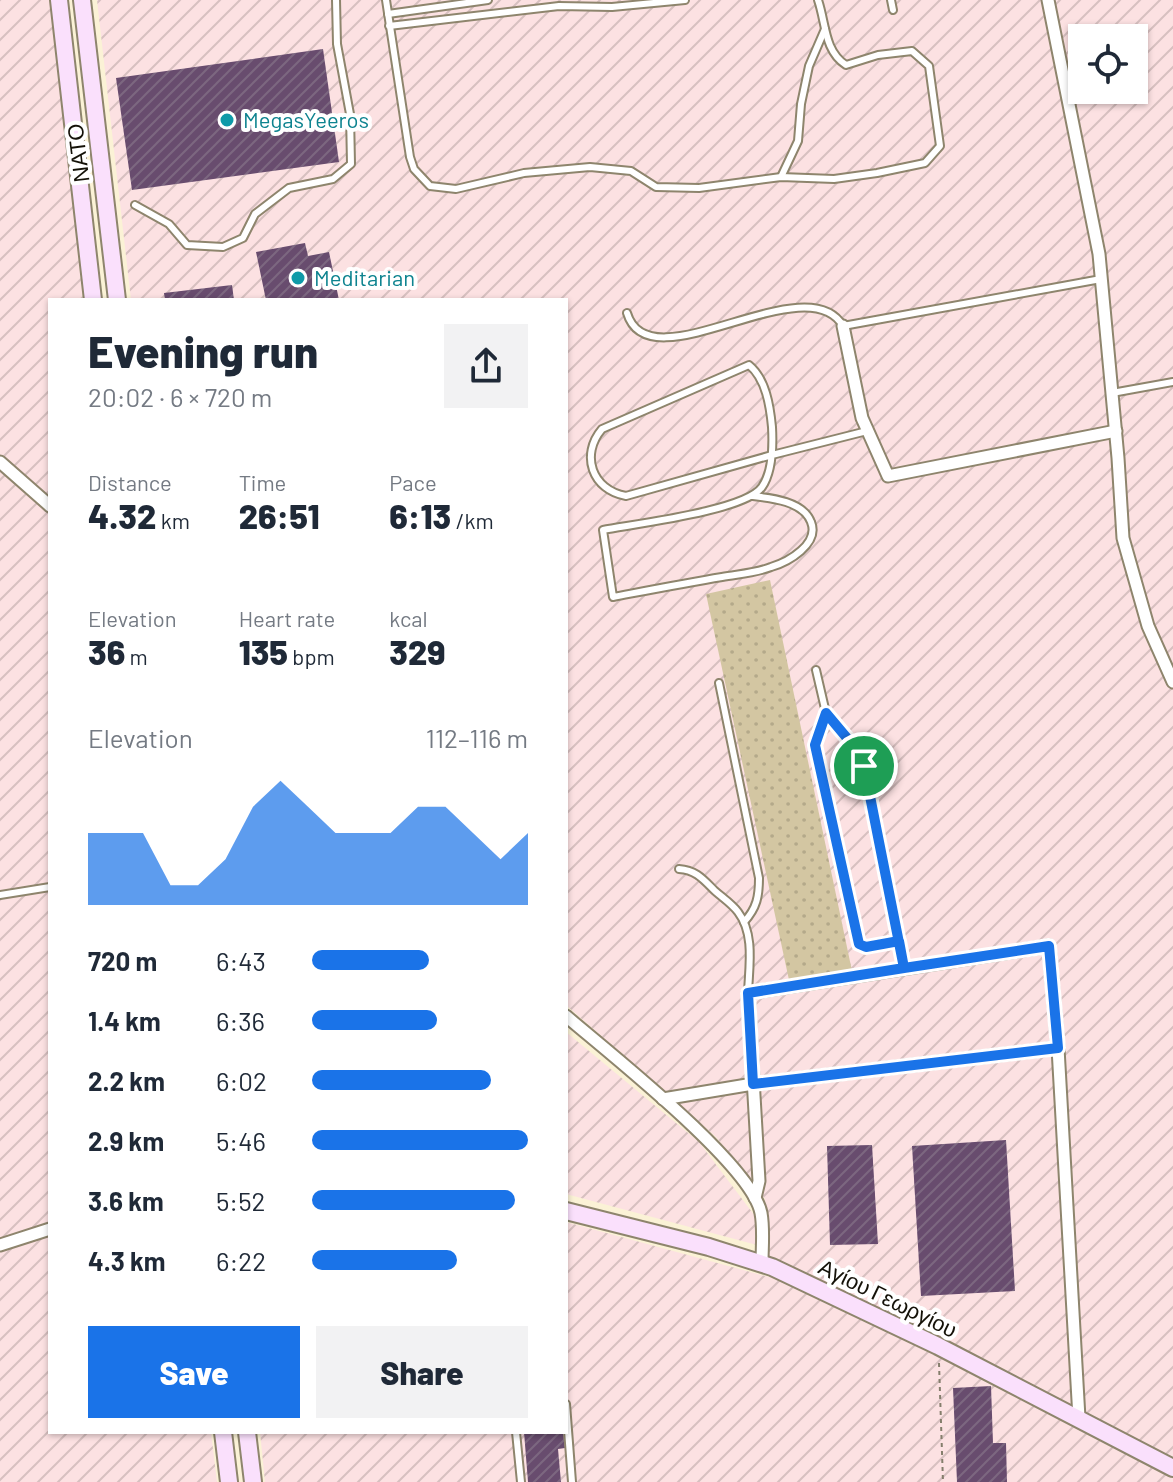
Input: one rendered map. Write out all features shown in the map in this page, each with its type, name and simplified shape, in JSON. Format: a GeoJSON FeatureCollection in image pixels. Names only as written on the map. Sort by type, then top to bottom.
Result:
{"type":"FeatureCollection","features":[{"type":"Feature","properties":{"kind":"main road","name":"ΝΑΤΟ"},"geometry":{"type":"LineString","coordinates":[[59,0],[93,298]]}},
{"type":"Feature","properties":{"kind":"main road","name":"ΝΑΤΟ"},"geometry":{"type":"LineString","coordinates":[[82,0],[117,298]]}},
{"type":"Feature","properties":{"kind":"main road","name":"Αγίου Γεωργίου"},"geometry":{"type":"LineString","coordinates":[[568,1212],[762,1263],[938,1346],[1173,1468]]}},
{"type":"Feature","properties":{"kind":"main road"},"geometry":{"type":"LineString","coordinates":[[223,1434],[229,1482]]}},
{"type":"Feature","properties":{"kind":"main road"},"geometry":{"type":"LineString","coordinates":[[247,1434],[253,1482]]}},
{"type":"Feature","properties":{"kind":"street"},"geometry":{"type":"LineString","coordinates":[[1048,0],[1099,254],[1123,538],[1148,626],[1173,682]]}},
{"type":"Feature","properties":{"kind":"street"},"geometry":{"type":"LineString","coordinates":[[843,326],[862,418],[888,476],[1116,431]]}},
{"type":"Feature","properties":{"kind":"street"},"geometry":{"type":"LineString","coordinates":[[0,462],[48,504]]}},
{"type":"Feature","properties":{"kind":"street"},"geometry":{"type":"LineString","coordinates":[[755,1198],[759,1181],[748,993],[1049,946],[1058,1048],[1079,1418]]}},
{"type":"Feature","properties":{"kind":"street"},"geometry":{"type":"LineString","coordinates":[[568,1018],[706,1139],[755,1198],[761,1213],[762,1263]]}},
{"type":"Feature","properties":{"kind":"street"},"geometry":{"type":"LineString","coordinates":[[663,1099],[753,1084],[1058,1048]]}},
{"type":"Feature","properties":{"kind":"street"},"geometry":{"type":"LineString","coordinates":[[0,1245],[48,1230]]}},
{"type":"Feature","properties":{"kind":"lane"},"geometry":{"type":"LineString","coordinates":[[135,205],[169,224],[187,245],[223,247],[243,238],[255,214],[289,188],[333,179],[351,164],[350,114],[337,44],[336,0]]}},
{"type":"Feature","properties":{"kind":"lane"},"geometry":{"type":"LineString","coordinates":[[386,0],[410,157],[414,169],[430,186],[456,189],[524,173],[590,167],[631,171],[656,187],[699,188],[781,177],[834,179],[925,163],[940,146],[929,66],[912,51],[878,55],[846,65],[837,59],[828,42],[818,0]]}},
{"type":"Feature","properties":{"kind":"lane"},"geometry":{"type":"LineString","coordinates":[[388,14],[488,0]]}},
{"type":"Feature","properties":{"kind":"lane"},"geometry":{"type":"LineString","coordinates":[[389,26],[559,6],[612,7],[685,0]]}},
{"type":"Feature","properties":{"kind":"lane"},"geometry":{"type":"LineString","coordinates":[[891,0],[893,10]]}},
{"type":"Feature","properties":{"kind":"lane"},"geometry":{"type":"LineString","coordinates":[[781,177],[798,141],[801,104],[809,66],[826,28]]}},
{"type":"Feature","properties":{"kind":"lane"},"geometry":{"type":"LineString","coordinates":[[627,313],[635,330],[649,338],[695,332],[785,310],[824,310],[837,316],[843,326],[1101,279]]}},
{"type":"Feature","properties":{"kind":"lane"},"geometry":{"type":"LineString","coordinates":[[752,496],[782,501],[807,514],[812,523],[810,542],[772,567],[613,597],[603,530],[696,513],[752,496],[762,487],[772,455],[772,428],[768,401],[757,372],[749,365],[602,429],[593,443],[590,458],[594,474],[603,487],[626,496],[772,455],[867,431]]}},
{"type":"Feature","properties":{"kind":"lane"},"geometry":{"type":"LineString","coordinates":[[1112,393],[1173,382]]}},
{"type":"Feature","properties":{"kind":"lane"},"geometry":{"type":"LineString","coordinates":[[816,670],[826,713],[852,744],[864,766],[904,968]]}},
{"type":"Feature","properties":{"kind":"lane"},"geometry":{"type":"LineString","coordinates":[[719,683],[759,878],[754,911],[744,922]]}},
{"type":"Feature","properties":{"kind":"lane"},"geometry":{"type":"LineString","coordinates":[[826,713],[815,745],[857,941],[866,947],[899,941]]}},
{"type":"Feature","properties":{"kind":"lane"},"geometry":{"type":"LineString","coordinates":[[679,869],[699,874],[738,911],[749,941],[748,993]]}},
{"type":"Feature","properties":{"kind":"lane"},"geometry":{"type":"LineString","coordinates":[[0,895],[48,887]]}},
{"type":"Feature","properties":{"kind":"lane"},"geometry":{"type":"LineString","coordinates":[[568,1430],[572,1482]]}},
{"type":"Feature","properties":{"kind":"lane"},"geometry":{"type":"LineString","coordinates":[[516,1434],[521,1482]]}},
{"type":"Feature","properties":{"kind":"path"},"geometry":{"type":"LineString","coordinates":[[938,1346],[943,1482]]}},
{"type":"Feature","properties":{"kind":"shaded area"},"geometry":{"type":"Polygon","coordinates":[[[0,0],[51,0],[83,298],[48,298],[48,1434],[211,1434],[217,1482],[0,1482],[0,0]]]}},
{"type":"Feature","properties":{"kind":"shaded area"},"geometry":{"type":"Polygon","coordinates":[[[97,0],[1173,0],[1173,1482],[265,1482],[260,1434],[568,1434],[568,1223],[769,1277],[765,1199],[716,1137],[568,1007],[568,298],[131,298],[97,0]]]}},
{"type":"Feature","properties":{"kind":"shaded area"},"geometry":{"type":"Polygon","coordinates":[[[770,580],[852,971],[789,980],[706,594],[770,580]]]}},
{"type":"Feature","properties":{"kind":"shaded area"},"geometry":{"type":"Polygon","coordinates":[[[568,1034],[699,1142],[758,1220],[757,1245],[568,1195],[568,1034]]]}},
{"type":"Feature","properties":{"kind":"building","name":"MegasYeeros"},"geometry":{"type":"Polygon","coordinates":[[[323,49],[339,162],[132,190],[116,78],[323,49]]]}},
{"type":"Feature","properties":{"kind":"building","name":"Meditarian"},"geometry":{"type":"Polygon","coordinates":[[[305,243],[308,256],[329,252],[339,298],[266,298],[256,252],[305,243]]]}},
{"type":"Feature","properties":{"kind":"building"},"geometry":{"type":"Polygon","coordinates":[[[232,285],[234,298],[165,298],[164,293],[232,285]]]}},
{"type":"Feature","properties":{"kind":"building"},"geometry":{"type":"Polygon","coordinates":[[[1006,1140],[1015,1291],[921,1296],[912,1146],[1006,1140]]]}},
{"type":"Feature","properties":{"kind":"building"},"geometry":{"type":"Polygon","coordinates":[[[872,1145],[878,1244],[830,1245],[827,1146],[872,1145]]]}},
{"type":"Feature","properties":{"kind":"building"},"geometry":{"type":"Polygon","coordinates":[[[991,1386],[993,1443],[1006,1443],[1007,1482],[957,1482],[953,1388],[991,1386]]]}},
{"type":"Feature","properties":{"kind":"building"},"geometry":{"type":"Polygon","coordinates":[[[524,1434],[563,1434],[565,1448],[558,1449],[561,1482],[528,1482],[524,1434]]]}},
{"type":"Feature","properties":{"kind":"place","name":"MegasYeeros"},"geometry":{"type":"Point","coordinates":[227,120]}},
{"type":"Feature","properties":{"kind":"place","name":"Meditarian"},"geometry":{"type":"Point","coordinates":[298,278]}},
{"type":"Feature","properties":{"kind":"route"},"geometry":{"type":"LineString","coordinates":[[864,766],[852,744],[826,713],[815,745],[859,944],[866,947],[899,941],[904,968],[1049,946],[1058,1048],[753,1084],[748,993],[904,968],[883,852],[864,766]]}}]}
